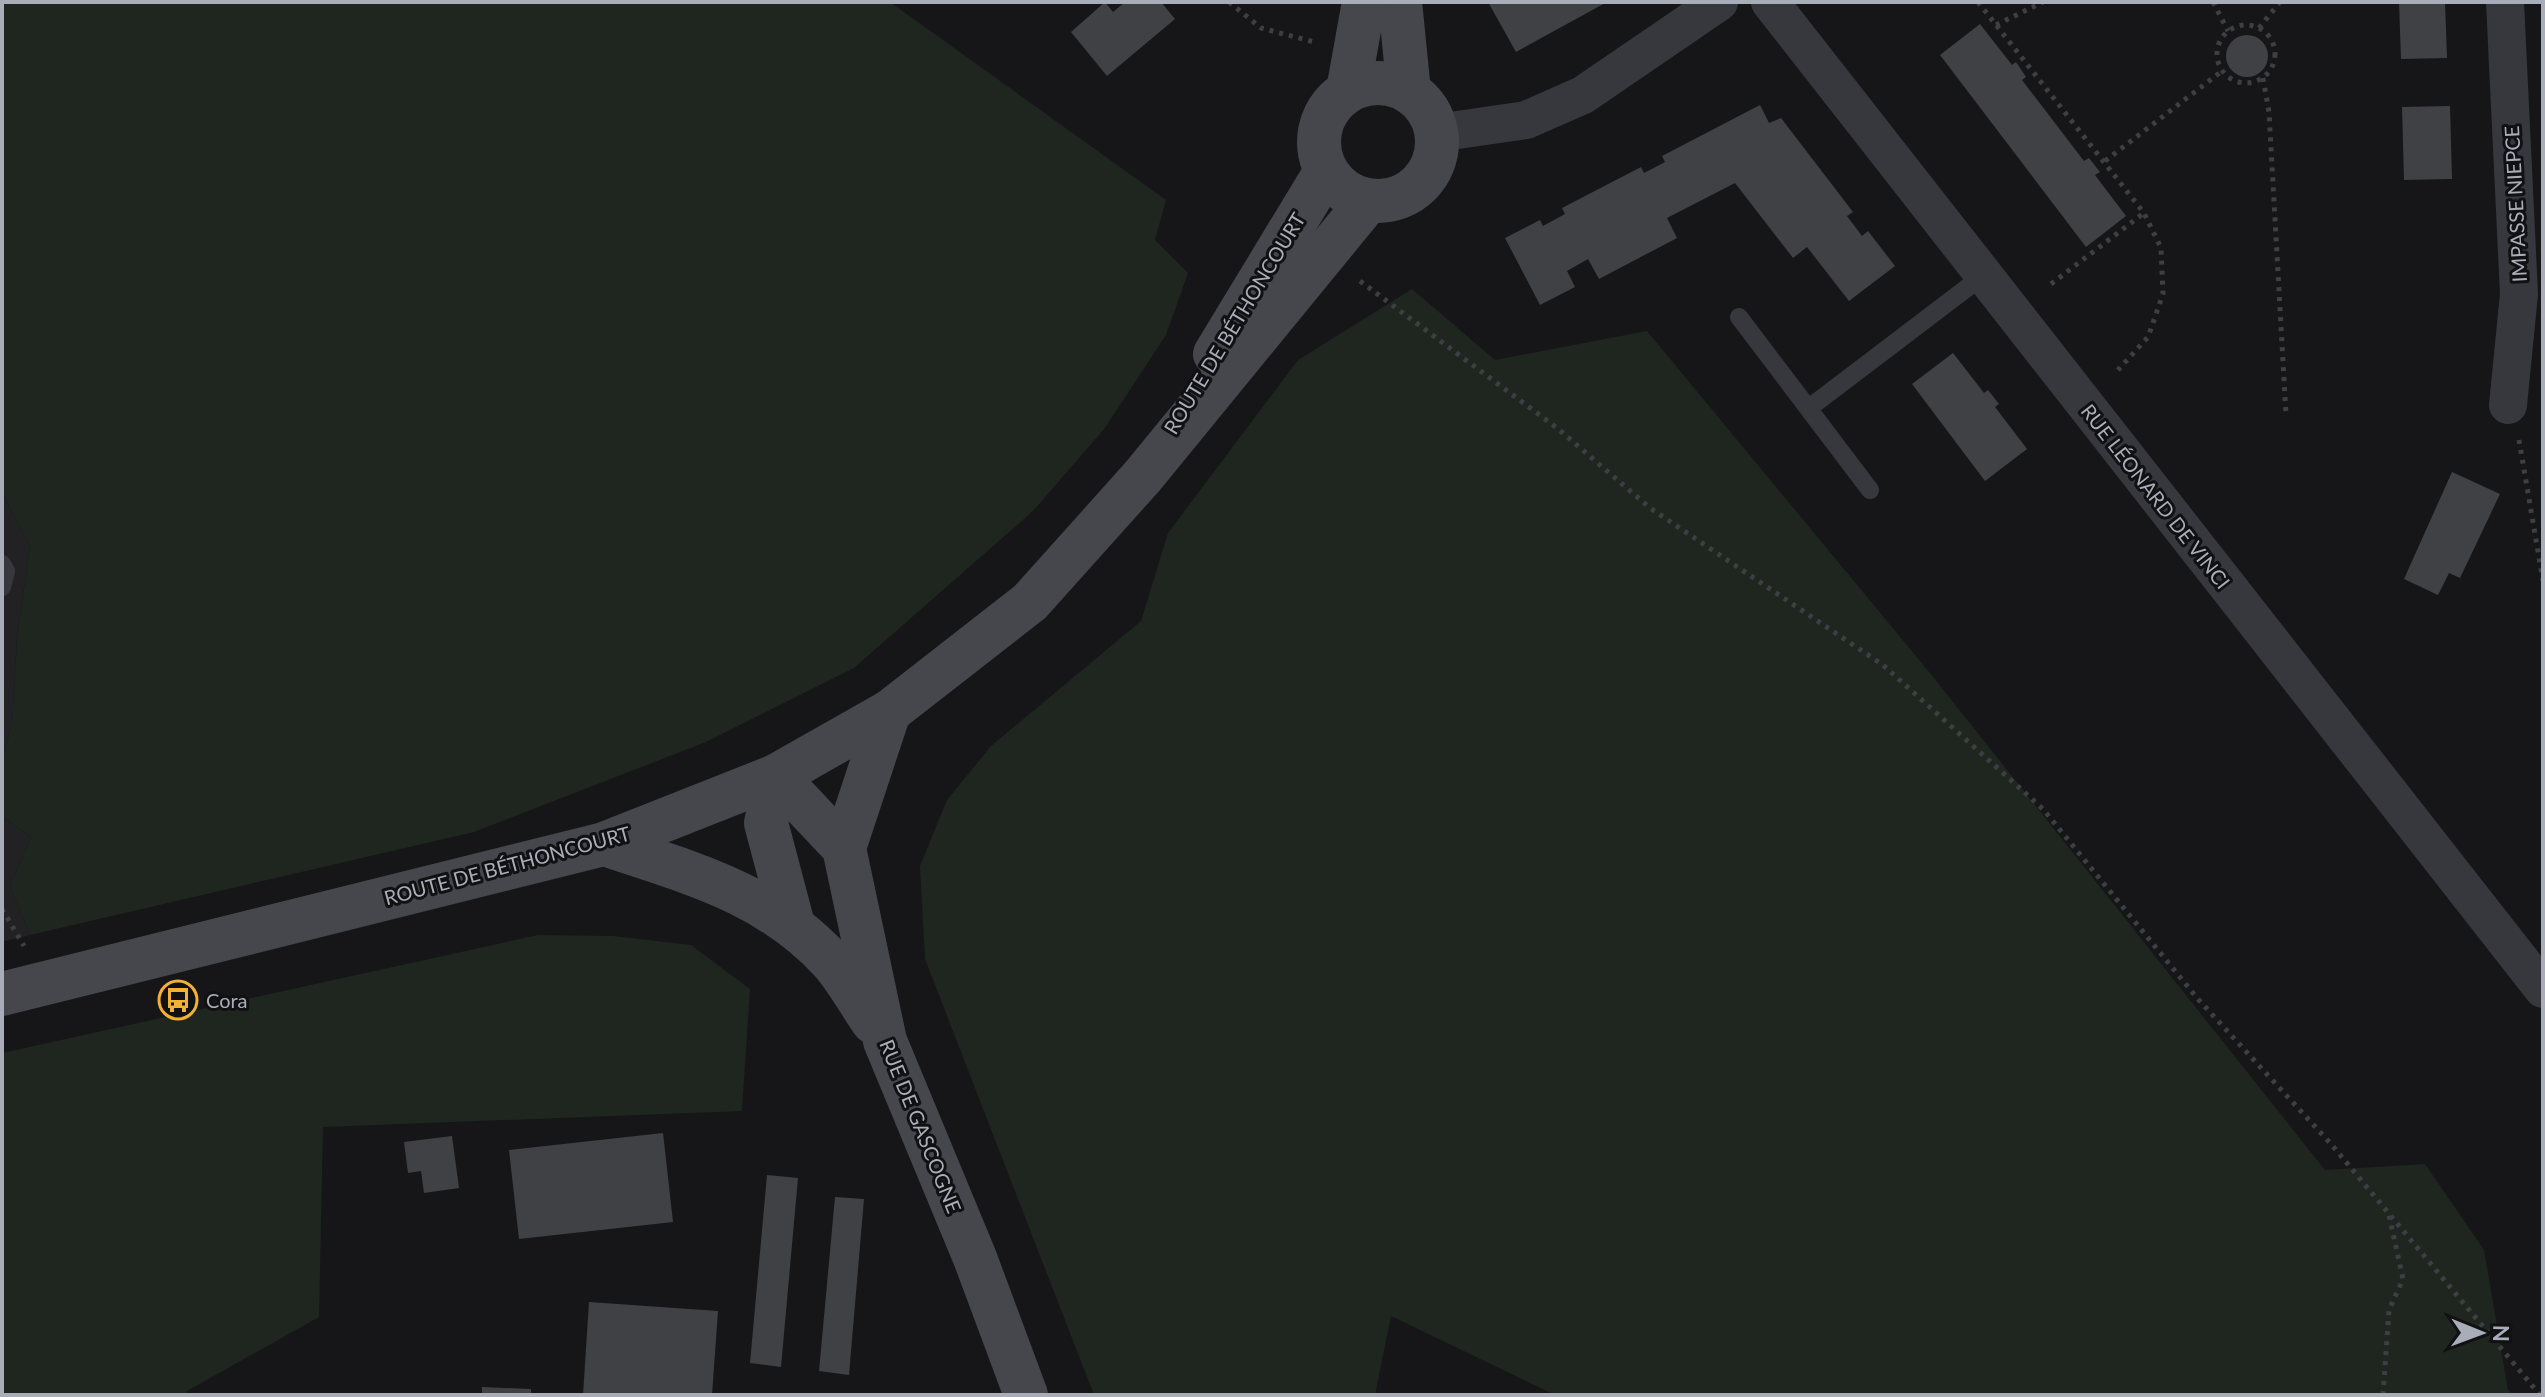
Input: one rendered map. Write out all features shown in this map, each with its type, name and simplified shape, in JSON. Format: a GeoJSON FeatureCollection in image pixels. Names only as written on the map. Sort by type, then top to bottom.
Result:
{"type":"FeatureCollection","features":[{"type":"Feature","properties":{"kind":"street"},"geometry":{"type":"LineString","coordinates":[[1348,91],[1364,2]]}},
{"type":"Feature","properties":{"kind":"street"},"geometry":{"type":"LineString","coordinates":[[1400,2],[1409,92]]}},
{"type":"Feature","properties":{"kind":"street"},"geometry":{"type":"LineString","coordinates":[[1437,133],[1526,120],[1583,95],[1719,2]]}},
{"type":"Feature","properties":{"kind":"street","name":"RUE LÉONARD DE VINCI"},"geometry":{"type":"LineString","coordinates":[[1770,2],[2541,984]]}},
{"type":"Feature","properties":{"kind":"street","name":"IMPASSE NIEPCE"},"geometry":{"type":"LineString","coordinates":[[2505,2],[2519,294],[2508,405]]}},
{"type":"Feature","properties":{"kind":"street"},"geometry":{"type":"LineString","coordinates":[[1379,83],[1409,92],[1427,110],[1437,133],[1437,152],[1420,185],[1396,198],[1368,201],[1351,195],[1326,171],[1320,153],[1322,127],[1334,103],[1348,91],[1379,83]]}},
{"type":"Feature","properties":{"kind":"street","name":"ROUTE DE BÉTHONCOURT"},"geometry":{"type":"LineString","coordinates":[[1143,476],[1326,171]]}},
{"type":"Feature","properties":{"kind":"street","name":"ROUTE DE BÉTHONCOURT"},"geometry":{"type":"LineString","coordinates":[[2,994],[604,844],[776,776],[889,712],[1030,602],[1143,476],[1368,201]]}},
{"type":"Feature","properties":{"kind":"street"},"geometry":{"type":"LineString","coordinates":[[776,776],[844,848],[889,712]]}},
{"type":"Feature","properties":{"kind":"street"},"geometry":{"type":"LineString","coordinates":[[776,776],[766,823],[793,925]]}},
{"type":"Feature","properties":{"kind":"street"},"geometry":{"type":"LineString","coordinates":[[604,844],[731,887],[793,925],[833,964],[885,1041]]}},
{"type":"Feature","properties":{"kind":"street","name":"RUE DE GASCOGNE"},"geometry":{"type":"LineString","coordinates":[[844,848],[885,1041],[975,1258],[1026,1395]]}},
{"type":"Feature","properties":{"kind":"lane"},"geometry":{"type":"LineString","coordinates":[[1809,408],[1984,275]]}},
{"type":"Feature","properties":{"kind":"lane"},"geometry":{"type":"LineString","coordinates":[[1739,317],[1870,490]]}},
{"type":"Feature","properties":{"kind":"lane"},"geometry":{"type":"LineString","coordinates":[[2,564],[6,571],[2,587]]}},
{"type":"Feature","properties":{"kind":"path"},"geometry":{"type":"LineString","coordinates":[[1229,2],[1261,28],[1314,42]]}},
{"type":"Feature","properties":{"kind":"path"},"geometry":{"type":"LineString","coordinates":[[1996,25],[2043,2]]}},
{"type":"Feature","properties":{"kind":"path"},"geometry":{"type":"LineString","coordinates":[[2213,2],[2228,31]]}},
{"type":"Feature","properties":{"kind":"path"},"geometry":{"type":"LineString","coordinates":[[2259,28],[2280,2]]}},
{"type":"Feature","properties":{"kind":"path"},"geometry":{"type":"LineString","coordinates":[[1979,3],[2144,213],[2161,248],[2163,294],[2148,337],[2118,370]]}},
{"type":"Feature","properties":{"kind":"path"},"geometry":{"type":"LineString","coordinates":[[2243,25],[2259,28],[2267,34],[2275,51],[2274,61],[2263,78],[2246,84],[2228,77],[2222,71],[2217,54],[2228,31],[2243,25]]}},
{"type":"Feature","properties":{"kind":"path"},"geometry":{"type":"LineString","coordinates":[[2105,161],[2222,71]]}},
{"type":"Feature","properties":{"kind":"path"},"geometry":{"type":"LineString","coordinates":[[2263,78],[2269,112],[2286,415]]}},
{"type":"Feature","properties":{"kind":"path"},"geometry":{"type":"LineString","coordinates":[[2051,284],[2144,213]]}},
{"type":"Feature","properties":{"kind":"path"},"geometry":{"type":"LineString","coordinates":[[1360,281],[1557,428],[1650,508],[1883,665],[2043,809],[2197,998],[2388,1210],[2540,1395]]}},
{"type":"Feature","properties":{"kind":"path"},"geometry":{"type":"LineString","coordinates":[[2508,405],[2518,432],[2543,581]]}},
{"type":"Feature","properties":{"kind":"path"},"geometry":{"type":"LineString","coordinates":[[2383,1395],[2389,1310],[2403,1279],[2388,1210]]}},
{"type":"Feature","properties":{"kind":"shaded area"},"geometry":{"type":"Polygon","coordinates":[[[2,2],[890,2],[1166,200],[1155,240],[1188,273],[1166,335],[1105,428],[1033,511],[854,668],[706,742],[474,832],[30,935],[10,886],[31,837],[2,816],[2,760],[12,724],[17,639],[30,545],[2,493],[2,2]]]}},
{"type":"Feature","properties":{"kind":"shaded area"},"geometry":{"type":"Polygon","coordinates":[[[1412,289],[1495,360],[1647,331],[1930,673],[2325,1170],[2425,1164],[2484,1250],[2508,1390],[2514,1395],[1555,1395],[1391,1316],[1375,1395],[1094,1395],[925,959],[920,866],[947,800],[991,746],[1141,621],[1168,533],[1298,360],[1412,289]]]}},
{"type":"Feature","properties":{"kind":"shaded area"},"geometry":{"type":"Polygon","coordinates":[[[2,493],[30,545],[17,638],[12,724],[2,760],[2,493]]]}},
{"type":"Feature","properties":{"kind":"shaded area"},"geometry":{"type":"Polygon","coordinates":[[[2,816],[31,837],[10,886],[30,935],[2,942],[2,816]]]}},
{"type":"Feature","properties":{"kind":"shaded area"},"geometry":{"type":"Polygon","coordinates":[[[538,935],[613,936],[691,945],[750,989],[742,1111],[323,1127],[319,1317],[187,1391],[186,1395],[2,1395],[2,1053],[538,935]]]}},
{"type":"Feature","properties":{"kind":"building"},"geometry":{"type":"Polygon","coordinates":[[[1105,2],[1113,12],[1125,2],[1161,2],[1175,19],[1107,76],[1071,32],[1105,2]]]}},
{"type":"Feature","properties":{"kind":"building"},"geometry":{"type":"Polygon","coordinates":[[[1488,2],[1607,2],[1516,52],[1488,2]]]}},
{"type":"Feature","properties":{"kind":"building"},"geometry":{"type":"Polygon","coordinates":[[[2399,2],[2445,2],[2447,58],[2401,59],[2399,2]]]}},
{"type":"Feature","properties":{"kind":"building"},"geometry":{"type":"Polygon","coordinates":[[[1980,24],[2012,65],[2016,62],[2026,77],[2022,80],[2084,161],[2089,158],[2100,172],[2095,175],[2126,216],[2086,247],[1940,55],[1980,24]]]}},
{"type":"Feature","properties":{"kind":"building"},"geometry":{"type":"Polygon","coordinates":[[[2247,35],[2262,41],[2268,56],[2262,71],[2247,77],[2232,71],[2226,56],[2232,41],[2247,35]]]}},
{"type":"Feature","properties":{"kind":"building"},"geometry":{"type":"Polygon","coordinates":[[[1760,105],[1769,123],[1781,118],[1853,212],[1847,216],[1862,236],[1868,231],[1895,266],[1849,301],[1807,247],[1793,258],[1735,183],[1667,218],[1677,238],[1599,279],[1588,259],[1567,271],[1575,287],[1540,305],[1505,238],[1540,220],[1543,226],[1565,214],[1562,208],[1641,167],[1644,173],[1665,162],[1662,156],[1760,105]]]}},
{"type":"Feature","properties":{"kind":"building"},"geometry":{"type":"Polygon","coordinates":[[[2450,106],[2452,179],[2404,180],[2402,107],[2450,106]]]}},
{"type":"Feature","properties":{"kind":"building"},"geometry":{"type":"Polygon","coordinates":[[[1953,353],[1984,393],[1988,390],[1999,404],[1995,407],[2027,449],[1985,481],[1912,384],[1953,353]]]}},
{"type":"Feature","properties":{"kind":"building"},"geometry":{"type":"Polygon","coordinates":[[[2452,472],[2500,494],[2460,578],[2449,573],[2438,595],[2404,579],[2452,472]]]}},
{"type":"Feature","properties":{"kind":"building"},"geometry":{"type":"Polygon","coordinates":[[[663,1133],[673,1222],[519,1239],[509,1150],[663,1133]]]}},
{"type":"Feature","properties":{"kind":"building"},"geometry":{"type":"Polygon","coordinates":[[[452,1136],[459,1188],[424,1193],[421,1171],[408,1173],[404,1142],[452,1136]]]}},
{"type":"Feature","properties":{"kind":"building"},"geometry":{"type":"Polygon","coordinates":[[[767,1175],[798,1178],[781,1367],[750,1363],[767,1175]]]}},
{"type":"Feature","properties":{"kind":"building"},"geometry":{"type":"Polygon","coordinates":[[[835,1197],[864,1199],[849,1375],[819,1371],[835,1197]]]}},
{"type":"Feature","properties":{"kind":"building"},"geometry":{"type":"Polygon","coordinates":[[[589,1302],[718,1311],[712,1395],[583,1395],[589,1302]]]}},
{"type":"Feature","properties":{"kind":"building"},"geometry":{"type":"Polygon","coordinates":[[[482,1387],[531,1389],[531,1395],[482,1395],[482,1387]]]}},
{"type":"Feature","properties":{"kind":"place","name":"Cora"},"geometry":{"type":"Point","coordinates":[178,1000]}}]}
